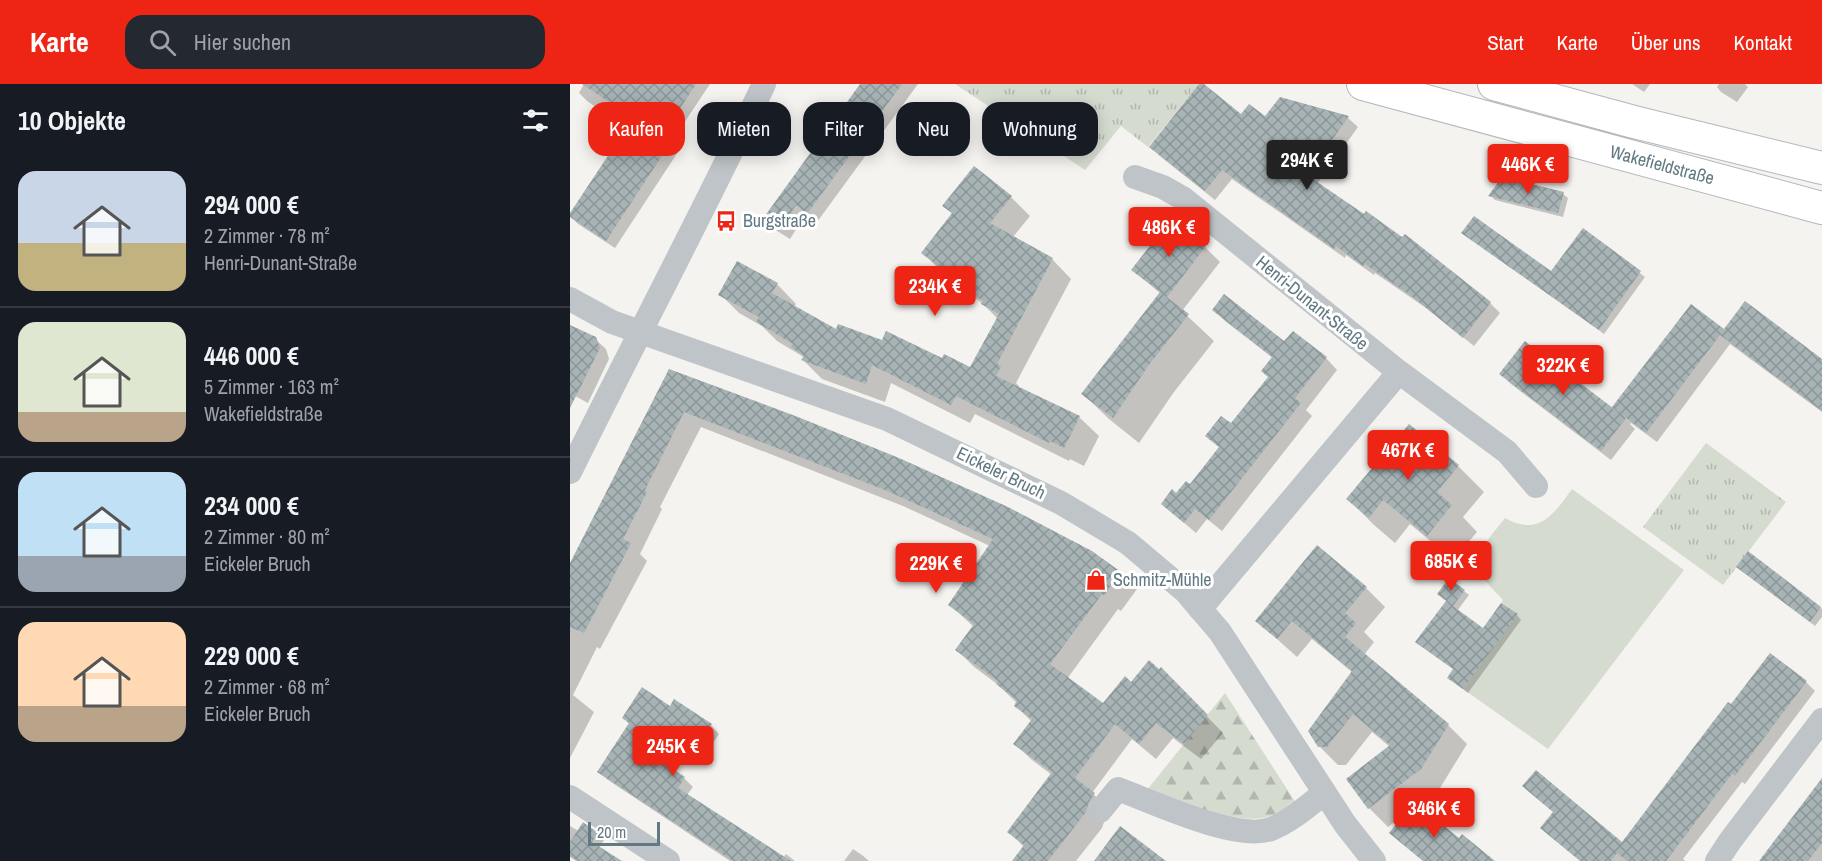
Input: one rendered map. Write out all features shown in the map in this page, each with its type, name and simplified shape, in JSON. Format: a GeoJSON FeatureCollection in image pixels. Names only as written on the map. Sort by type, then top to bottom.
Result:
{"type":"FeatureCollection","features":[{"type":"Feature","properties":{"kind":"main road","name":"Wakefieldstraße"},"geometry":{"type":"LineString","coordinates":[[1363,84],[1822,208]]}},
{"type":"Feature","properties":{"kind":"main road","name":"Wakefieldstraße"},"geometry":{"type":"LineString","coordinates":[[1494,84],[1634,122],[1822,168]]}},
{"type":"Feature","properties":{"kind":"street"},"geometry":{"type":"LineString","coordinates":[[570,472],[764,84]]}},
{"type":"Feature","properties":{"kind":"street","name":"Henri-Dunant-Straße"},"geometry":{"type":"LineString","coordinates":[[1135,177],[1163,187],[1184,199],[1399,372],[1507,452],[1536,486]]}},
{"type":"Feature","properties":{"kind":"street","name":"Eickeler Bruch"},"geometry":{"type":"LineString","coordinates":[[570,300],[612,322],[854,406],[957,451],[1061,503],[1128,543],[1185,591],[1220,632],[1344,824],[1374,861]]}},
{"type":"Feature","properties":{"kind":"street"},"geometry":{"type":"LineString","coordinates":[[1200,609],[1399,372]]}},
{"type":"Feature","properties":{"kind":"street"},"geometry":{"type":"LineString","coordinates":[[1717,861],[1822,720]]}},
{"type":"Feature","properties":{"kind":"street"},"geometry":{"type":"LineString","coordinates":[[1100,811],[1118,789],[1224,828],[1246,833],[1270,830],[1291,818],[1324,793]]}},
{"type":"Feature","properties":{"kind":"street"},"geometry":{"type":"LineString","coordinates":[[570,797],[668,861]]}},
{"type":"Feature","properties":{"kind":"green space"},"geometry":{"type":"Polygon","coordinates":[[[955,84],[1199,84],[1148,147],[1121,126],[1098,154],[1098,102],[982,102],[955,84]]]}},
{"type":"Feature","properties":{"kind":"green space"},"geometry":{"type":"Polygon","coordinates":[[[1064,156],[1096,156],[1085,170],[1064,156]]]}},
{"type":"Feature","properties":{"kind":"green space"},"geometry":{"type":"Polygon","coordinates":[[[1706,443],[1786,502],[1723,585],[1643,527],[1706,443]]]}},
{"type":"Feature","properties":{"kind":"green space"},"geometry":{"type":"Polygon","coordinates":[[[1572,489],[1684,570],[1548,749],[1463,689],[1517,614],[1501,603],[1503,600],[1481,575],[1478,560],[1481,552],[1505,518],[1527,525],[1536,524],[1552,514],[1572,489]]]}},
{"type":"Feature","properties":{"kind":"green space"},"geometry":{"type":"Polygon","coordinates":[[[1225,693],[1296,803],[1271,816],[1249,819],[1220,814],[1147,790],[1225,693]]]}},
{"type":"Feature","properties":{"kind":"building"},"geometry":{"type":"Polygon","coordinates":[[[582,84],[696,84],[684,102],[609,102],[582,84]]]}},
{"type":"Feature","properties":{"kind":"building"},"geometry":{"type":"Polygon","coordinates":[[[860,84],[902,84],[884,109],[884,102],[847,102],[860,84]]]}},
{"type":"Feature","properties":{"kind":"building"},"geometry":{"type":"Polygon","coordinates":[[[1199,84],[1204,84],[1241,114],[1249,104],[1265,116],[1280,97],[1349,116],[1307,175],[1364,214],[1366,211],[1402,237],[1405,234],[1491,302],[1463,338],[1414,298],[1336,246],[1334,249],[1222,170],[1205,191],[1149,147],[1199,84]]]}},
{"type":"Feature","properties":{"kind":"building"},"geometry":{"type":"Polygon","coordinates":[[[608,156],[662,156],[606,241],[570,217],[570,213],[608,156]]]}},
{"type":"Feature","properties":{"kind":"building"},"geometry":{"type":"Polygon","coordinates":[[[808,156],[849,156],[807,214],[796,205],[779,231],[762,220],[808,156]]]}},
{"type":"Feature","properties":{"kind":"building"},"geometry":{"type":"Polygon","coordinates":[[[974,166],[1012,196],[990,223],[1053,258],[997,364],[1001,366],[996,376],[1080,416],[1064,448],[1050,441],[1049,443],[956,396],[951,405],[872,365],[866,384],[801,360],[804,356],[791,347],[793,344],[756,322],[759,317],[718,295],[737,261],[778,283],[772,293],[836,329],[838,324],[882,340],[886,331],[942,358],[944,354],[970,367],[999,314],[981,304],[983,301],[921,253],[952,213],[942,206],[974,166]]]}},
{"type":"Feature","properties":{"kind":"building"},"geometry":{"type":"Polygon","coordinates":[[[1502,177],[1564,192],[1558,213],[1488,196],[1502,177]]]}},
{"type":"Feature","properties":{"kind":"building"},"geometry":{"type":"Polygon","coordinates":[[[1474,216],[1551,271],[1583,228],[1641,271],[1599,330],[1461,233],[1474,216]]]}},
{"type":"Feature","properties":{"kind":"building"},"geometry":{"type":"Polygon","coordinates":[[[1171,219],[1206,246],[1167,297],[1131,270],[1171,219]]]}},
{"type":"Feature","properties":{"kind":"building"},"geometry":{"type":"Polygon","coordinates":[[[1160,292],[1189,314],[1148,366],[1113,418],[1081,394],[1160,292]]]}},
{"type":"Feature","properties":{"kind":"building"},"geometry":{"type":"Polygon","coordinates":[[[1224,294],[1284,341],[1293,331],[1327,357],[1295,398],[1301,403],[1209,520],[1195,509],[1184,523],[1161,504],[1172,489],[1176,493],[1186,481],[1190,484],[1219,447],[1205,436],[1221,416],[1231,423],[1268,377],[1261,371],[1272,357],[1212,310],[1224,294]]]}},
{"type":"Feature","properties":{"kind":"building"},"geometry":{"type":"Polygon","coordinates":[[[1745,301],[1822,359],[1822,411],[1720,335],[1646,433],[1612,407],[1691,304],[1724,329],[1745,301]]]}},
{"type":"Feature","properties":{"kind":"building"},"geometry":{"type":"Polygon","coordinates":[[[570,325],[596,337],[600,348],[570,408],[570,325]]]}},
{"type":"Feature","properties":{"kind":"building"},"geometry":{"type":"Polygon","coordinates":[[[1525,341],[1626,418],[1601,451],[1499,374],[1525,341]]]}},
{"type":"Feature","properties":{"kind":"building"},"geometry":{"type":"Polygon","coordinates":[[[669,369],[899,458],[1008,507],[1092,551],[1121,572],[1050,664],[1103,703],[1125,676],[1131,682],[1149,660],[1159,669],[1161,667],[1208,715],[1184,744],[1156,723],[1139,744],[1115,724],[1075,778],[1095,793],[1086,812],[1048,861],[1012,861],[1024,845],[1007,832],[1052,772],[1013,744],[1032,719],[1014,706],[1017,700],[996,684],[998,681],[955,650],[974,624],[948,605],[993,539],[885,490],[684,412],[623,539],[631,543],[584,633],[570,627],[570,563],[669,369]]]}},
{"type":"Feature","properties":{"kind":"building"},"geometry":{"type":"Polygon","coordinates":[[[1409,424],[1459,465],[1437,492],[1452,505],[1427,536],[1383,500],[1369,518],[1346,499],[1409,424]]]}},
{"type":"Feature","properties":{"kind":"building"},"geometry":{"type":"Polygon","coordinates":[[[1317,545],[1367,587],[1345,613],[1356,623],[1345,637],[1449,724],[1421,769],[1368,809],[1346,779],[1390,745],[1353,714],[1327,747],[1318,747],[1308,731],[1352,671],[1292,621],[1277,639],[1255,621],[1317,545]]]}},
{"type":"Feature","properties":{"kind":"building"},"geometry":{"type":"Polygon","coordinates":[[[1748,551],[1821,607],[1810,622],[1736,567],[1748,551]]]}},
{"type":"Feature","properties":{"kind":"building"},"geometry":{"type":"Polygon","coordinates":[[[1449,578],[1465,590],[1453,606],[1437,594],[1449,578]]]}},
{"type":"Feature","properties":{"kind":"building"},"geometry":{"type":"Polygon","coordinates":[[[1446,601],[1483,628],[1501,603],[1518,614],[1463,689],[1447,678],[1453,669],[1415,642],[1446,601]]]}},
{"type":"Feature","properties":{"kind":"building"},"geometry":{"type":"Polygon","coordinates":[[[1770,653],[1807,681],[1735,776],[1732,774],[1666,861],[1627,861],[1617,853],[1611,861],[1580,861],[1540,828],[1553,812],[1522,786],[1536,770],[1622,842],[1728,702],[1731,704],[1770,653]]]}},
{"type":"Feature","properties":{"kind":"building"},"geometry":{"type":"Polygon","coordinates":[[[642,687],[670,706],[674,699],[712,724],[699,743],[673,725],[653,756],[685,777],[678,788],[791,861],[733,861],[597,772],[629,723],[622,718],[642,687]]]}},
{"type":"Feature","properties":{"kind":"building"},"geometry":{"type":"Polygon","coordinates":[[[1822,778],[1822,843],[1808,861],[1759,861],[1822,778]]]}},
{"type":"Feature","properties":{"kind":"building"},"geometry":{"type":"Polygon","coordinates":[[[1414,802],[1459,838],[1462,834],[1495,861],[1423,861],[1389,833],[1414,802]]]}},
{"type":"Feature","properties":{"kind":"building"},"geometry":{"type":"Polygon","coordinates":[[[583,822],[598,833],[592,842],[622,861],[578,861],[570,856],[570,842],[583,822]]]}},
{"type":"Feature","properties":{"kind":"building"},"geometry":{"type":"Polygon","coordinates":[[[1120,826],[1166,861],[1094,861],[1120,826]]]}},
{"type":"Feature","properties":{"kind":"place","name":"Burgstraße"},"geometry":{"type":"Point","coordinates":[726,221]}},
{"type":"Feature","properties":{"kind":"place","name":"Schmitz-Mühle"},"geometry":{"type":"Point","coordinates":[1096,580]}}]}
